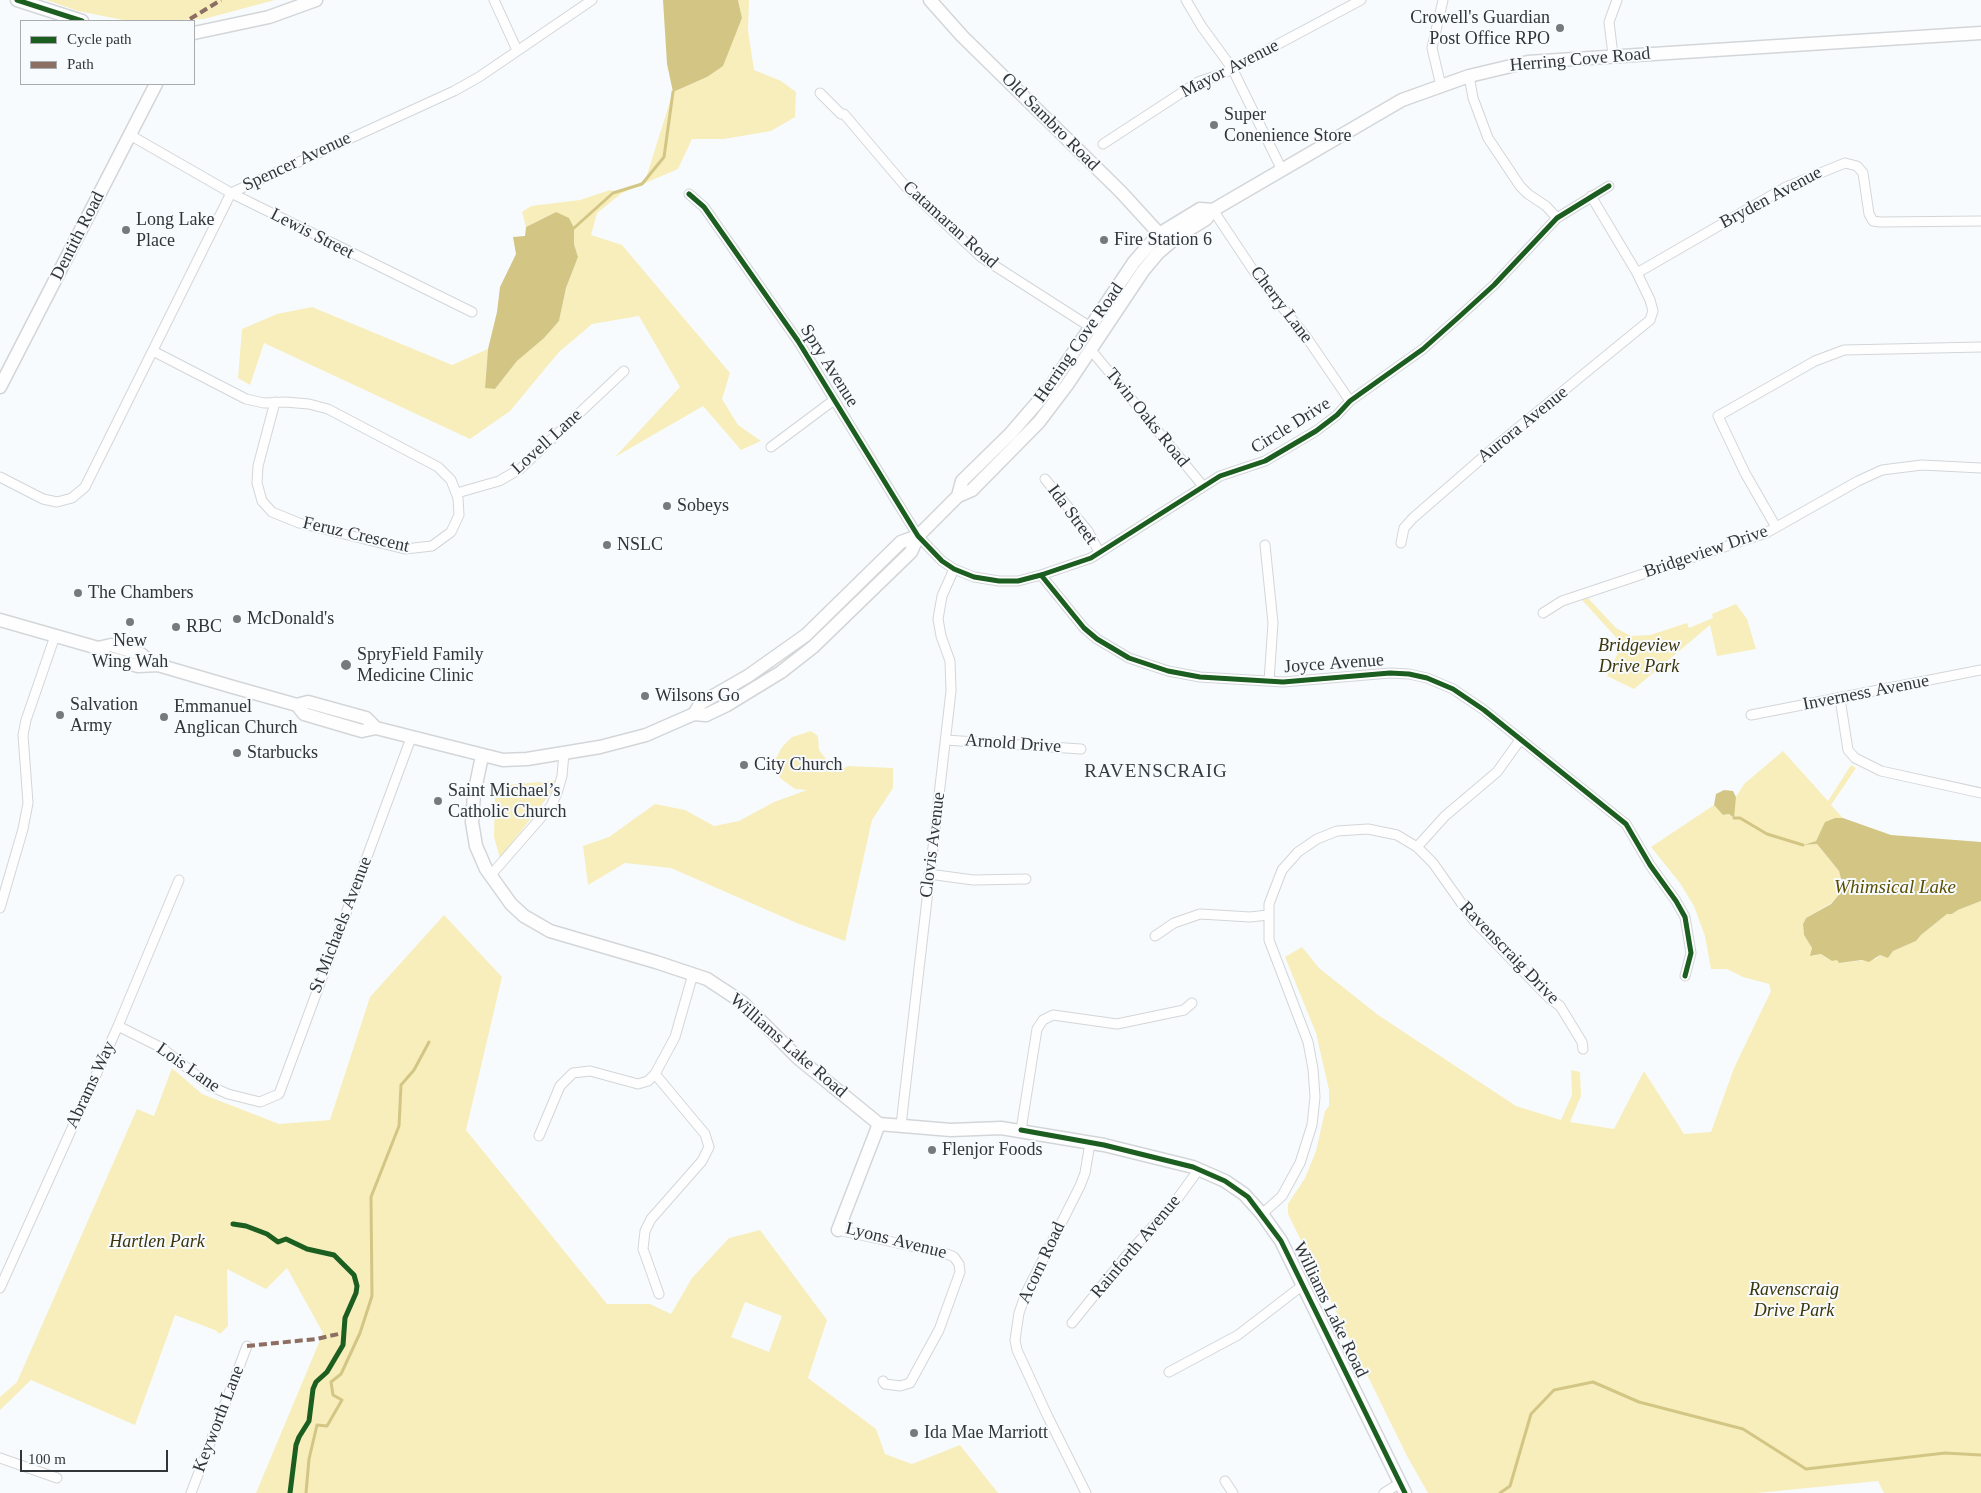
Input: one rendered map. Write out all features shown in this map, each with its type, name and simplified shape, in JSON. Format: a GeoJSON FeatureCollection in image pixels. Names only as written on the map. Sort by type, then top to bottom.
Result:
{"type":"FeatureCollection","features":[{"type":"Feature","properties":{"kind":"main road"},"geometry":{"type":"LineString","coordinates":[[17,0],[79,20]]}},
{"type":"Feature","properties":{"kind":"main road"},"geometry":{"type":"LineString","coordinates":[[195,32],[269,17],[316,0]]}},
{"type":"Feature","properties":{"kind":"main road","name":"Old Sambro Road"},"geometry":{"type":"LineString","coordinates":[[930,0],[962,36],[1121,192],[1168,245]]}},
{"type":"Feature","properties":{"kind":"main road","name":"Herring Cove Road"},"geometry":{"type":"LineString","coordinates":[[958,496],[962,481],[1011,433],[1049,389],[1143,271],[1168,245],[1206,219],[1213,210],[1280,168],[1402,100],[1469,76],[1528,62],[1981,32]]}},
{"type":"Feature","properties":{"kind":"main road","name":"Dentith Road"},"geometry":{"type":"LineString","coordinates":[[0,387],[155,85]]}},
{"type":"Feature","properties":{"kind":"main road","name":"Herring Cove Road"},"geometry":{"type":"LineString","coordinates":[[0,620],[98,648],[111,645],[142,654],[153,664],[297,706],[304,714],[362,731],[376,728],[503,760],[527,759],[600,747],[646,735],[694,714],[701,703],[748,676],[806,635],[901,542],[918,536],[958,496],[972,490],[1039,422],[1091,350],[1096,330],[1134,262],[1159,234],[1200,209],[1213,210]]}},
{"type":"Feature","properties":{"kind":"main road","name":"Williams Lake Road"},"geometry":{"type":"LineString","coordinates":[[482,756],[474,794],[472,822],[476,846],[490,876],[511,904],[543,928],[707,979],[742,1002],[798,1058],[879,1124],[951,1130],[1001,1128],[1021,1130],[1090,1143],[1199,1169],[1235,1186],[1262,1214],[1281,1241],[1402,1488]]}},
{"type":"Feature","properties":{"kind":"main road","name":"Lyons Avenue"},"geometry":{"type":"LineString","coordinates":[[838,1230],[879,1124]]}},
{"type":"Feature","properties":{"kind":"street"},"geometry":{"type":"LineString","coordinates":[[494,0],[517,50]]}},
{"type":"Feature","properties":{"kind":"street","name":"Spencer Avenue"},"geometry":{"type":"LineString","coordinates":[[0,478],[43,499],[64,502],[79,493],[88,484],[231,193],[454,91],[479,77],[592,0]]}},
{"type":"Feature","properties":{"kind":"street"},"geometry":{"type":"LineString","coordinates":[[1186,0],[1202,27],[1232,68],[1280,168]]}},
{"type":"Feature","properties":{"kind":"street","name":"Mayor Avenue"},"geometry":{"type":"LineString","coordinates":[[1103,144],[1198,82],[1232,68],[1361,0]]}},
{"type":"Feature","properties":{"kind":"street"},"geometry":{"type":"LineString","coordinates":[[1441,86],[1432,48],[1443,0]]}},
{"type":"Feature","properties":{"kind":"street"},"geometry":{"type":"LineString","coordinates":[[1613,55],[1609,22],[1617,0]]}},
{"type":"Feature","properties":{"kind":"street"},"geometry":{"type":"LineString","coordinates":[[1469,76],[1473,98],[1488,138],[1520,186],[1546,206],[1557,218]]}},
{"type":"Feature","properties":{"kind":"street","name":"Catamaran Road"},"geometry":{"type":"LineString","coordinates":[[820,93],[841,114],[844,114],[906,187],[980,257],[1096,330]]}},
{"type":"Feature","properties":{"kind":"street","name":"Lewis Street"},"geometry":{"type":"LineString","coordinates":[[130,135],[231,193],[472,312]]}},
{"type":"Feature","properties":{"kind":"street","name":"Bryden Avenue"},"geometry":{"type":"LineString","coordinates":[[1637,273],[1786,187],[1845,163],[1854,164],[1863,173],[1869,214],[1873,221],[1981,221]]}},
{"type":"Feature","properties":{"kind":"street","name":"Circle Drive"},"geometry":{"type":"LineString","coordinates":[[918,536],[954,569],[974,578],[1018,581],[1091,558],[1220,476],[1265,461],[1337,415],[1350,401],[1423,348],[1460,316],[1494,285],[1557,218],[1609,186]]}},
{"type":"Feature","properties":{"kind":"street","name":"Spry Avenue"},"geometry":{"type":"LineString","coordinates":[[689,194],[704,207],[798,341],[918,536]]}},
{"type":"Feature","properties":{"kind":"street"},"geometry":{"type":"LineString","coordinates":[[1591,196],[1637,273]]}},
{"type":"Feature","properties":{"kind":"street","name":"Cherry Lane"},"geometry":{"type":"LineString","coordinates":[[1213,210],[1256,273],[1307,338],[1350,401]]}},
{"type":"Feature","properties":{"kind":"street","name":"Aurora Avenue"},"geometry":{"type":"LineString","coordinates":[[1400,543],[1404,528],[1413,518],[1497,445],[1650,320],[1653,311],[1650,300],[1637,273]]}},
{"type":"Feature","properties":{"kind":"street"},"geometry":{"type":"LineString","coordinates":[[1776,527],[1745,473],[1718,416],[1815,361],[1844,350],[1981,347]]}},
{"type":"Feature","properties":{"kind":"street","name":"Twin Oaks Road"},"geometry":{"type":"LineString","coordinates":[[1091,350],[1203,486]]}},
{"type":"Feature","properties":{"kind":"street"},"geometry":{"type":"LineString","coordinates":[[153,351],[246,399],[310,404],[338,413],[438,466],[448,476],[457,493]]}},
{"type":"Feature","properties":{"kind":"street","name":"Lovell Lane"},"geometry":{"type":"LineString","coordinates":[[457,493],[499,481],[520,469],[624,371]]}},
{"type":"Feature","properties":{"kind":"street"},"geometry":{"type":"LineString","coordinates":[[771,448],[834,400]]}},
{"type":"Feature","properties":{"kind":"street","name":"Feruz Crescent"},"geometry":{"type":"LineString","coordinates":[[275,402],[258,466],[257,483],[262,501],[275,514],[299,523],[414,550],[436,544],[451,532],[459,515],[457,493]]}},
{"type":"Feature","properties":{"kind":"street","name":"Bridgeview Drive"},"geometry":{"type":"LineString","coordinates":[[1543,613],[1562,601],[1766,533],[1882,470],[1922,465],[1981,468]]}},
{"type":"Feature","properties":{"kind":"street","name":"Ida Street"},"geometry":{"type":"LineString","coordinates":[[1045,479],[1088,531],[1099,552]]}},
{"type":"Feature","properties":{"kind":"street"},"geometry":{"type":"LineString","coordinates":[[1265,545],[1273,623],[1269,681]]}},
{"type":"Feature","properties":{"kind":"street","name":"Clovis Avenue"},"geometry":{"type":"LineString","coordinates":[[901,1125],[952,675],[938,619],[942,596],[954,569]]}},
{"type":"Feature","properties":{"kind":"street","name":"Joyce Avenue"},"geometry":{"type":"LineString","coordinates":[[1041,575],[1084,628],[1105,645],[1129,658],[1168,671],[1200,677],[1269,681],[1308,681],[1390,673],[1427,678],[1453,689],[1626,824],[1650,865],[1685,917],[1691,952],[1686,976]]}},
{"type":"Feature","properties":{"kind":"street"},"geometry":{"type":"LineString","coordinates":[[0,908],[23,829],[28,803],[24,735],[26,720],[55,636]]}},
{"type":"Feature","properties":{"kind":"street","name":"Inverness Avenue"},"geometry":{"type":"LineString","coordinates":[[1751,715],[1981,670]]}},
{"type":"Feature","properties":{"kind":"street"},"geometry":{"type":"LineString","coordinates":[[1840,699],[1848,750],[1855,758],[1881,771],[1981,793]]}},
{"type":"Feature","properties":{"kind":"street","name":"St Michaels Avenue"},"geometry":{"type":"LineString","coordinates":[[260,1102],[279,1094],[411,738]]}},
{"type":"Feature","properties":{"kind":"street","name":"Arnold Drive"},"geometry":{"type":"LineString","coordinates":[[946,740],[1081,749]]}},
{"type":"Feature","properties":{"kind":"street"},"geometry":{"type":"LineString","coordinates":[[1417,847],[1445,816],[1497,772],[1520,740]]}},
{"type":"Feature","properties":{"kind":"street"},"geometry":{"type":"LineString","coordinates":[[490,876],[551,806],[562,776],[564,753]]}},
{"type":"Feature","properties":{"kind":"street","name":"Ravenscraig Drive"},"geometry":{"type":"LineString","coordinates":[[1262,1214],[1282,1196],[1300,1163],[1312,1125],[1315,1098],[1308,1042],[1272,952],[1269,940],[1268,915],[1272,892],[1282,870],[1298,852],[1327,834],[1347,829],[1378,830],[1398,835],[1417,847],[1433,864],[1474,921],[1549,998],[1560,1006],[1582,1042],[1583,1049]]}},
{"type":"Feature","properties":{"kind":"street"},"geometry":{"type":"LineString","coordinates":[[929,874],[973,880],[1026,879]]}},
{"type":"Feature","properties":{"kind":"street","name":"Abrams Way"},"geometry":{"type":"LineString","coordinates":[[0,1288],[118,1026],[179,880]]}},
{"type":"Feature","properties":{"kind":"street"},"geometry":{"type":"LineString","coordinates":[[1155,936],[1174,923],[1193,916],[1208,914],[1250,917],[1268,915]]}},
{"type":"Feature","properties":{"kind":"street"},"geometry":{"type":"LineString","coordinates":[[539,1136],[560,1086],[573,1073],[590,1071],[638,1084],[648,1081],[655,1074],[675,1037],[693,974]]}},
{"type":"Feature","properties":{"kind":"street"},"geometry":{"type":"LineString","coordinates":[[1021,1130],[1037,1029],[1043,1020],[1053,1015],[1117,1024],[1184,1010],[1192,1003]]}},
{"type":"Feature","properties":{"kind":"street","name":"Lois Lane"},"geometry":{"type":"LineString","coordinates":[[118,1026],[162,1048],[210,1086],[228,1094],[260,1102]]}},
{"type":"Feature","properties":{"kind":"street"},"geometry":{"type":"LineString","coordinates":[[655,1074],[705,1134],[708,1147],[704,1157],[651,1219],[645,1231],[643,1249],[659,1294]]}},
{"type":"Feature","properties":{"kind":"street","name":"Acorn Road"},"geometry":{"type":"LineString","coordinates":[[1086,1493],[1047,1415],[1017,1350],[1015,1340],[1019,1313],[1026,1293],[1080,1186],[1085,1172],[1090,1143]]}},
{"type":"Feature","properties":{"kind":"street","name":"Rainforth Avenue"},"geometry":{"type":"LineString","coordinates":[[1072,1324],[1126,1256],[1174,1202],[1199,1169]]}},
{"type":"Feature","properties":{"kind":"street","name":"Lyons Avenue"},"geometry":{"type":"LineString","coordinates":[[838,1230],[947,1254],[954,1257],[959,1264],[960,1272],[939,1330],[910,1383],[900,1386],[883,1382]]}},
{"type":"Feature","properties":{"kind":"street"},"geometry":{"type":"LineString","coordinates":[[1170,1372],[1238,1335],[1303,1285]]}},
{"type":"Feature","properties":{"kind":"street","name":"Keyworth Lane"},"geometry":{"type":"LineString","coordinates":[[191,1493],[247,1346]]}},
{"type":"Feature","properties":{"kind":"street"},"geometry":{"type":"LineString","coordinates":[[0,1458],[57,1478]]}},
{"type":"Feature","properties":{"kind":"street"},"geometry":{"type":"LineString","coordinates":[[1225,1482],[1232,1493]]}},
{"type":"Feature","properties":{"kind":"street"},"geometry":{"type":"LineString","coordinates":[[1384,1493],[1402,1488]]}},
{"type":"Feature","properties":{"kind":"green space"},"geometry":{"type":"Polygon","coordinates":[[[46,0],[275,0],[204,19],[123,20],[78,11],[46,0]]]}},
{"type":"Feature","properties":{"kind":"green space"},"geometry":{"type":"Polygon","coordinates":[[[738,0],[749,0],[748,30],[754,70],[781,81],[796,92],[795,117],[771,131],[724,139],[692,139],[678,169],[622,193],[597,213],[591,235],[622,245],[730,373],[722,399],[738,425],[761,441],[741,450],[703,406],[615,457],[680,387],[639,316],[592,324],[559,352],[510,411],[470,439],[264,343],[250,385],[238,378],[242,329],[277,314],[312,307],[452,365],[488,349],[485,387],[495,389],[517,361],[559,321],[566,288],[578,257],[574,244],[574,228],[556,212],[526,227],[522,212],[531,206],[580,200],[610,190],[617,192],[645,181],[673,92],[707,77],[737,31],[742,18],[738,0]]]}},
{"type":"Feature","properties":{"kind":"green space","name":"Bridgeview Drive Park"},"geometry":{"type":"Polygon","coordinates":[[[1588,598],[1616,628],[1631,636],[1650,635],[1687,623],[1689,628],[1713,618],[1712,614],[1736,604],[1747,619],[1756,649],[1717,656],[1710,625],[1634,689],[1607,676],[1622,644],[1582,600],[1588,598]]]}},
{"type":"Feature","properties":{"kind":"green space"},"geometry":{"type":"Polygon","coordinates":[[[811,731],[818,736],[819,750],[836,772],[848,766],[893,768],[893,788],[872,820],[845,941],[799,924],[671,868],[625,863],[588,885],[583,846],[609,837],[655,804],[685,810],[714,826],[739,821],[774,802],[807,790],[795,789],[780,778],[776,771],[776,758],[782,747],[792,737],[811,731]]]}},
{"type":"Feature","properties":{"kind":"green space","name":"Ravenscraig Drive Park"},"geometry":{"type":"Polygon","coordinates":[[[1783,751],[1828,801],[1851,765],[1856,768],[1831,805],[1843,818],[1835,818],[1819,834],[1816,841],[1803,845],[1817,844],[1839,871],[1842,883],[1842,891],[1831,903],[1806,918],[1803,924],[1804,935],[1811,946],[1813,956],[1821,954],[1832,961],[1838,959],[1839,963],[1876,959],[1880,955],[1888,958],[1893,951],[1916,941],[1947,914],[1952,914],[1981,901],[1981,1493],[1884,1493],[1878,1481],[1757,1493],[1428,1493],[1407,1456],[1288,1214],[1288,1204],[1305,1178],[1316,1151],[1325,1111],[1329,1106],[1329,1090],[1316,1033],[1285,957],[1302,947],[1319,968],[1378,1015],[1516,1106],[1561,1120],[1572,1095],[1571,1070],[1580,1072],[1581,1096],[1570,1122],[1614,1129],[1644,1071],[1684,1134],[1711,1132],[1734,1068],[1771,991],[1769,984],[1743,977],[1727,969],[1711,969],[1705,936],[1694,906],[1680,883],[1651,847],[1714,805],[1725,815],[1729,814],[1733,818],[1736,797],[1744,784],[1783,751]]]}},
{"type":"Feature","properties":{"kind":"green space"},"geometry":{"type":"Polygon","coordinates":[[[561,780],[500,858],[494,837],[495,786],[561,780]]]}},
{"type":"Feature","properties":{"kind":"green space","name":"Hartlen Park"},"geometry":{"type":"Polygon","coordinates":[[[444,915],[502,977],[466,1130],[607,1304],[650,1304],[671,1314],[692,1278],[729,1238],[760,1230],[827,1320],[808,1378],[876,1429],[885,1454],[912,1464],[960,1445],[998,1493],[256,1493],[323,1333],[287,1268],[266,1289],[227,1269],[228,1326],[220,1334],[215,1330],[175,1315],[135,1425],[31,1380],[0,1410],[0,1397],[17,1382],[137,1109],[154,1116],[172,1068],[202,1094],[279,1124],[330,1120],[370,997],[444,915]],[[745,1302],[731,1337],[769,1352],[782,1316],[745,1302]]]}},
{"type":"Feature","properties":{"kind":"water"},"geometry":{"type":"Polygon","coordinates":[[[663,0],[738,0],[742,18],[723,66],[707,77],[673,92],[667,64],[663,0]]]}},
{"type":"Feature","properties":{"kind":"water"},"geometry":{"type":"Polygon","coordinates":[[[556,212],[569,218],[574,228],[574,244],[578,257],[566,288],[559,321],[544,338],[517,361],[495,389],[485,388],[488,349],[497,312],[500,287],[516,254],[513,237],[525,236],[526,227],[556,212]]]}},
{"type":"Feature","properties":{"kind":"water"},"geometry":{"type":"Polygon","coordinates":[[[1724,790],[1733,791],[1736,797],[1734,818],[1729,814],[1723,815],[1714,805],[1716,794],[1724,790]]]}},
{"type":"Feature","properties":{"kind":"water","name":"Whimsical Lake"},"geometry":{"type":"Polygon","coordinates":[[[1835,818],[1843,818],[1891,835],[1981,842],[1981,901],[1952,914],[1947,914],[1916,941],[1893,951],[1888,958],[1880,955],[1869,962],[1862,960],[1839,963],[1837,960],[1832,961],[1821,954],[1810,956],[1812,948],[1804,935],[1803,924],[1806,918],[1831,904],[1842,891],[1842,883],[1839,871],[1817,844],[1803,845],[1816,841],[1825,822],[1835,818]]]}},
{"type":"Feature","properties":{"kind":"waterway"},"geometry":{"type":"LineString","coordinates":[[574,228],[613,193],[642,184],[664,157],[673,92]]}},
{"type":"Feature","properties":{"kind":"waterway"},"geometry":{"type":"LineString","coordinates":[[1734,818],[1740,818],[1767,834],[1803,845]]}},
{"type":"Feature","properties":{"kind":"waterway"},"geometry":{"type":"LineString","coordinates":[[306,1493],[309,1459],[317,1425],[327,1426],[342,1400],[333,1395],[331,1382],[341,1374],[360,1333],[372,1296],[371,1197],[399,1126],[401,1085],[414,1070],[429,1042]]}},
{"type":"Feature","properties":{"kind":"waterway"},"geometry":{"type":"LineString","coordinates":[[1500,1493],[1510,1486],[1531,1414],[1554,1390],[1593,1382],[1639,1402],[1743,1429],[1806,1469],[1945,1453],[1981,1455]]}},
{"type":"Feature","properties":{"kind":"marked path"},"geometry":{"type":"LineString","coordinates":[[190,19],[221,0]]}},
{"type":"Feature","properties":{"kind":"marked path"},"geometry":{"type":"LineString","coordinates":[[247,1346],[316,1339],[343,1333]]}},
{"type":"Feature","properties":{"kind":"cycle path"},"geometry":{"type":"LineString","coordinates":[[17,0],[79,20]]}},
{"type":"Feature","properties":{"kind":"cycle path"},"geometry":{"type":"LineString","coordinates":[[689,194],[704,207],[798,341],[918,536],[942,561],[954,569],[974,577],[999,581],[1018,581],[1091,558],[1220,476],[1265,461],[1316,431],[1337,415],[1350,401],[1423,349],[1494,285],[1557,218],[1609,186]]}},
{"type":"Feature","properties":{"kind":"cycle path"},"geometry":{"type":"LineString","coordinates":[[1041,575],[1084,628],[1097,639],[1129,658],[1168,671],[1200,677],[1283,682],[1390,673],[1409,674],[1427,678],[1453,689],[1484,710],[1626,824],[1650,865],[1685,917],[1691,953],[1685,976]]}},
{"type":"Feature","properties":{"kind":"cycle path"},"geometry":{"type":"LineString","coordinates":[[1021,1130],[1104,1145],[1193,1167],[1225,1181],[1248,1197],[1281,1241],[1405,1493]]}},
{"type":"Feature","properties":{"kind":"cycle path"},"geometry":{"type":"LineString","coordinates":[[233,1224],[246,1226],[267,1234],[278,1242],[286,1239],[307,1249],[334,1255],[354,1275],[357,1286],[356,1293],[345,1318],[343,1345],[327,1372],[316,1382],[313,1389],[309,1421],[296,1445],[290,1493]]}},
{"type":"Feature","properties":{"kind":"place","name":"Crowell's Guardian Post Office RPO"},"geometry":{"type":"Point","coordinates":[1560,28]}},
{"type":"Feature","properties":{"kind":"place","name":"Super Conenience Store"},"geometry":{"type":"Point","coordinates":[1214,125]}},
{"type":"Feature","properties":{"kind":"place","name":"Long Lake Place"},"geometry":{"type":"Point","coordinates":[126,230]}},
{"type":"Feature","properties":{"kind":"place","name":"Fire Station 6"},"geometry":{"type":"Point","coordinates":[1104,240]}},
{"type":"Feature","properties":{"kind":"place","name":"Sobeys"},"geometry":{"type":"Point","coordinates":[667,506]}},
{"type":"Feature","properties":{"kind":"place","name":"NSLC"},"geometry":{"type":"Point","coordinates":[607,545]}},
{"type":"Feature","properties":{"kind":"place","name":"The Chambers"},"geometry":{"type":"Point","coordinates":[78,593]}},
{"type":"Feature","properties":{"kind":"place","name":"McDonald's"},"geometry":{"type":"Point","coordinates":[237,619]}},
{"type":"Feature","properties":{"kind":"place","name":"New Wing Wah"},"geometry":{"type":"Point","coordinates":[130,622]}},
{"type":"Feature","properties":{"kind":"place","name":"RBC"},"geometry":{"type":"Point","coordinates":[176,627]}},
{"type":"Feature","properties":{"kind":"place","name":"SpryField Family Medicine Clinic"},"geometry":{"type":"Point","coordinates":[346,665]}},
{"type":"Feature","properties":{"kind":"place","name":"Wilsons Go"},"geometry":{"type":"Point","coordinates":[645,696]}},
{"type":"Feature","properties":{"kind":"place","name":"Salvation Army"},"geometry":{"type":"Point","coordinates":[60,715]}},
{"type":"Feature","properties":{"kind":"place","name":"Emmanuel Anglican Church"},"geometry":{"type":"Point","coordinates":[164,717]}},
{"type":"Feature","properties":{"kind":"place","name":"Starbucks"},"geometry":{"type":"Point","coordinates":[237,753]}},
{"type":"Feature","properties":{"kind":"place","name":"City Church"},"geometry":{"type":"Point","coordinates":[744,765]}},
{"type":"Feature","properties":{"kind":"place","name":"Saint Michael’s Catholic Church"},"geometry":{"type":"Point","coordinates":[438,801]}},
{"type":"Feature","properties":{"kind":"place","name":"Flenjor Foods"},"geometry":{"type":"Point","coordinates":[932,1150]}},
{"type":"Feature","properties":{"kind":"place","name":"Ida Mae Marriott"},"geometry":{"type":"Point","coordinates":[914,1433]}},
{"type":"Feature","properties":{"kind":"district","name":"RAVENSCRAIG"},"geometry":{"type":"Point","coordinates":[1156,772]}}]}
